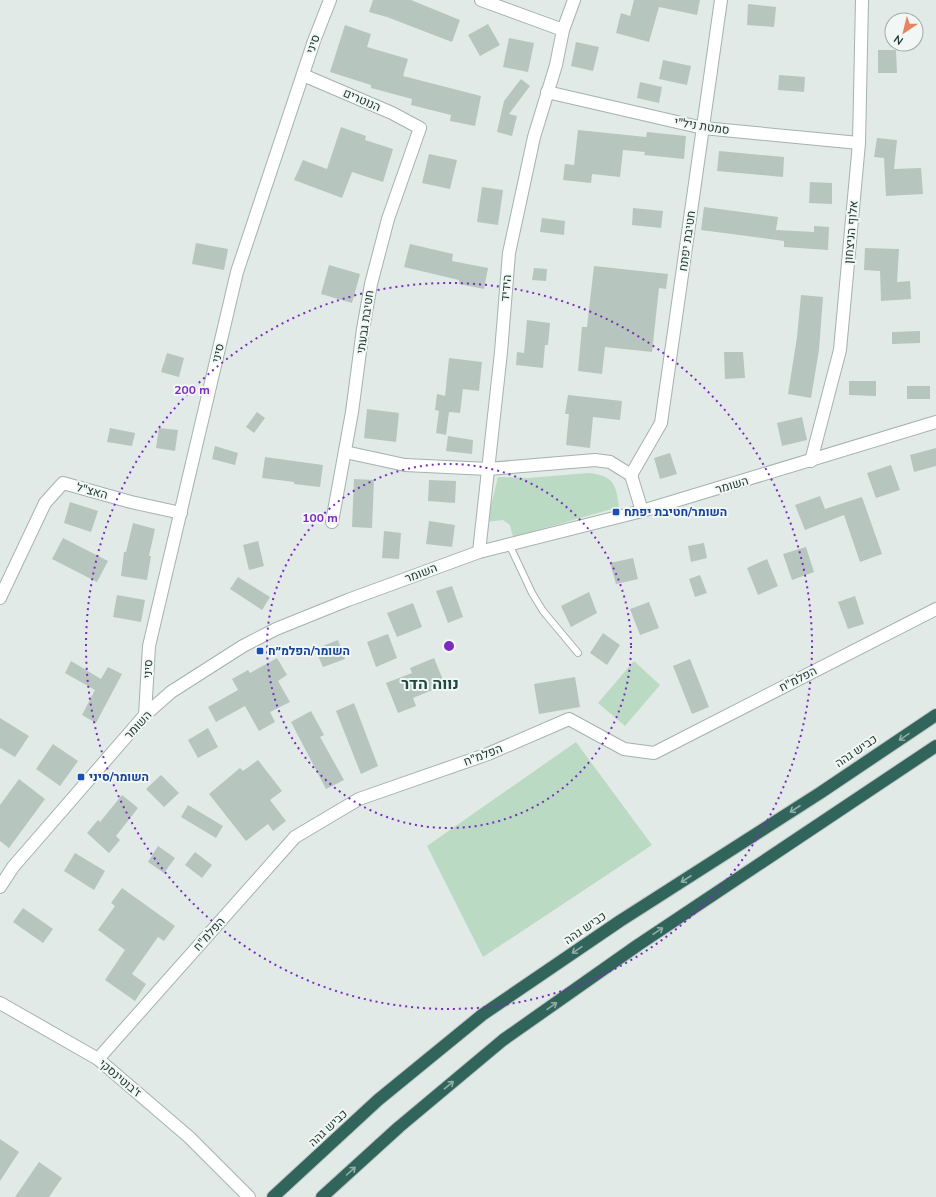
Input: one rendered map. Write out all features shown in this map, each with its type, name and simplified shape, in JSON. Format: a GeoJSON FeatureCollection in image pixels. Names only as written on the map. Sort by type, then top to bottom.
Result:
{"type":"FeatureCollection","features":[{"type":"Feature","properties":{"kind":"highway","name":"כביש גהה"},"geometry":{"type":"LineString","coordinates":[[273,1197],[378,1100],[482,1014],[620,921],[820,793],[936,715]]}},
{"type":"Feature","properties":{"kind":"highway"},"geometry":{"type":"LineString","coordinates":[[322,1197],[399,1127],[503,1040],[638,945],[936,746]]}},
{"type":"Feature","properties":{"kind":"street","name":"סיני"},"geometry":{"type":"LineString","coordinates":[[145,715],[149,646],[238,272],[314,41],[330,0]]}},
{"type":"Feature","properties":{"kind":"street"},"geometry":{"type":"LineString","coordinates":[[480,0],[563,30]]}},
{"type":"Feature","properties":{"kind":"street","name":"הידיד"},"geometry":{"type":"LineString","coordinates":[[479,552],[509,253],[527,163],[556,65],[563,30],[574,0]]}},
{"type":"Feature","properties":{"kind":"street","name":"חטיבת יפתח"},"geometry":{"type":"LineString","coordinates":[[631,474],[661,423],[721,0]]}},
{"type":"Feature","properties":{"kind":"street","name":"אלוף הניצחון"},"geometry":{"type":"LineString","coordinates":[[811,461],[840,350],[859,143],[862,0]]}},
{"type":"Feature","properties":{"kind":"street","name":"הנוטרים"},"geometry":{"type":"LineString","coordinates":[[303,75],[392,113],[420,128]]}},
{"type":"Feature","properties":{"kind":"street","name":"סמטת ניל\"י"},"geometry":{"type":"LineString","coordinates":[[547,92],[703,128],[859,143]]}},
{"type":"Feature","properties":{"kind":"street","name":"חטיבת גבעתי"},"geometry":{"type":"LineString","coordinates":[[332,522],[345,452],[371,284],[388,219],[420,128]]}},
{"type":"Feature","properties":{"kind":"street","name":"השומר"},"geometry":{"type":"LineString","coordinates":[[0,887],[13,867],[145,715],[171,692],[243,646],[276,630],[348,600],[479,552],[642,511],[936,422]]}},
{"type":"Feature","properties":{"kind":"street"},"geometry":{"type":"LineString","coordinates":[[345,452],[405,465],[488,469],[595,460],[610,462],[631,474],[642,511]]}},
{"type":"Feature","properties":{"kind":"street","name":"האצ\"ל"},"geometry":{"type":"LineString","coordinates":[[0,598],[45,503],[63,483],[131,502],[181,513]]}},
{"type":"Feature","properties":{"kind":"street","name":"הפלמ\"ח"},"geometry":{"type":"LineString","coordinates":[[98,1059],[295,837],[359,799],[488,754],[569,719],[624,749],[654,753],[936,609]]}},
{"type":"Feature","properties":{"kind":"street","name":"ז'בוטינסקי"},"geometry":{"type":"LineString","coordinates":[[0,1003],[98,1059],[189,1137],[249,1197]]}},
{"type":"Feature","properties":{"kind":"lane"},"geometry":{"type":"LineString","coordinates":[[509,544],[532,593],[543,611],[578,653]]}},
{"type":"Feature","properties":{"kind":"green space"},"geometry":{"type":"Polygon","coordinates":[[[589,473],[603,476],[612,482],[615,486],[619,507],[513,537],[510,525],[503,520],[487,522],[498,477],[528,478],[589,473]]]}},
{"type":"Feature","properties":{"kind":"green space"},"geometry":{"type":"Polygon","coordinates":[[[634,661],[660,685],[625,726],[598,703],[634,661]]]}},
{"type":"Feature","properties":{"kind":"green space"},"geometry":{"type":"Polygon","coordinates":[[[576,742],[652,845],[483,957],[427,846],[576,742]]]}},
{"type":"Feature","properties":{"kind":"building"},"geometry":{"type":"Polygon","coordinates":[[[373,0],[411,0],[460,20],[452,42],[387,17],[369,12],[373,0]]]}},
{"type":"Feature","properties":{"kind":"building"},"geometry":{"type":"Polygon","coordinates":[[[634,0],[700,0],[697,15],[659,7],[649,42],[616,33],[621,13],[630,16],[634,0]]]}},
{"type":"Feature","properties":{"kind":"building"},"geometry":{"type":"Polygon","coordinates":[[[748,4],[776,7],[774,27],[747,25],[748,4]]]}},
{"type":"Feature","properties":{"kind":"building"},"geometry":{"type":"Polygon","coordinates":[[[488,24],[500,45],[480,56],[468,35],[488,24]]]}},
{"type":"Feature","properties":{"kind":"building"},"geometry":{"type":"Polygon","coordinates":[[[345,25],[371,34],[367,47],[408,59],[403,76],[481,96],[475,126],[450,121],[451,115],[411,105],[412,99],[371,88],[371,85],[330,72],[345,25]]]}},
{"type":"Feature","properties":{"kind":"building"},"geometry":{"type":"Polygon","coordinates":[[[509,38],[534,43],[528,72],[503,67],[509,38]]]}},
{"type":"Feature","properties":{"kind":"building"},"geometry":{"type":"Polygon","coordinates":[[[576,42],[599,47],[593,71],[571,66],[576,42]]]}},
{"type":"Feature","properties":{"kind":"building"},"geometry":{"type":"Polygon","coordinates":[[[878,50],[884,50],[884,52],[896,52],[897,73],[878,73],[878,50]]]}},
{"type":"Feature","properties":{"kind":"building"},"geometry":{"type":"Polygon","coordinates":[[[663,60],[691,66],[687,85],[659,79],[663,60]]]}},
{"type":"Feature","properties":{"kind":"building"},"geometry":{"type":"Polygon","coordinates":[[[779,75],[805,77],[804,92],[778,90],[779,75]]]}},
{"type":"Feature","properties":{"kind":"building"},"geometry":{"type":"Polygon","coordinates":[[[521,79],[530,86],[509,114],[517,116],[512,136],[497,132],[504,101],[521,79]]]}},
{"type":"Feature","properties":{"kind":"building"},"geometry":{"type":"Polygon","coordinates":[[[640,82],[662,87],[659,103],[637,98],[640,82]]]}},
{"type":"Feature","properties":{"kind":"building"},"geometry":{"type":"Polygon","coordinates":[[[341,127],[366,136],[365,140],[393,149],[383,182],[352,172],[342,198],[294,180],[303,160],[327,169],[341,127]]]}},
{"type":"Feature","properties":{"kind":"building"},"geometry":{"type":"Polygon","coordinates":[[[578,130],[646,137],[647,132],[686,136],[684,159],[644,155],[645,152],[623,150],[620,177],[592,174],[591,183],[563,180],[565,164],[574,165],[578,130]]]}},
{"type":"Feature","properties":{"kind":"building"},"geometry":{"type":"Polygon","coordinates":[[[877,138],[897,140],[894,169],[921,168],[923,194],[886,196],[884,158],[874,157],[877,138]]]}},
{"type":"Feature","properties":{"kind":"building"},"geometry":{"type":"Polygon","coordinates":[[[719,151],[784,157],[783,177],[717,171],[719,151]]]}},
{"type":"Feature","properties":{"kind":"building"},"geometry":{"type":"Polygon","coordinates":[[[429,154],[457,160],[450,189],[422,183],[429,154]]]}},
{"type":"Feature","properties":{"kind":"building"},"geometry":{"type":"Polygon","coordinates":[[[810,182],[832,183],[832,204],[809,203],[810,182]]]}},
{"type":"Feature","properties":{"kind":"building"},"geometry":{"type":"Polygon","coordinates":[[[482,187],[503,190],[498,225],[477,222],[482,187]]]}},
{"type":"Feature","properties":{"kind":"building"},"geometry":{"type":"Polygon","coordinates":[[[704,207],[778,217],[776,230],[814,232],[814,226],[829,227],[828,250],[784,247],[784,241],[701,230],[704,207]]]}},
{"type":"Feature","properties":{"kind":"building"},"geometry":{"type":"Polygon","coordinates":[[[633,208],[663,211],[661,228],[632,225],[633,208]]]}},
{"type":"Feature","properties":{"kind":"building"},"geometry":{"type":"Polygon","coordinates":[[[542,218],[565,221],[564,235],[540,232],[542,218]]]}},
{"type":"Feature","properties":{"kind":"building"},"geometry":{"type":"Polygon","coordinates":[[[196,243],[228,249],[224,270],[192,264],[196,243]]]}},
{"type":"Feature","properties":{"kind":"building"},"geometry":{"type":"Polygon","coordinates":[[[410,244],[453,254],[452,261],[488,268],[484,289],[459,284],[459,280],[404,267],[410,244]]]}},
{"type":"Feature","properties":{"kind":"building"},"geometry":{"type":"Polygon","coordinates":[[[865,248],[899,249],[897,282],[910,281],[911,299],[881,301],[880,271],[864,270],[865,248]]]}},
{"type":"Feature","properties":{"kind":"building"},"geometry":{"type":"Polygon","coordinates":[[[329,265],[360,274],[352,303],[321,294],[329,265]]]}},
{"type":"Feature","properties":{"kind":"building"},"geometry":{"type":"Polygon","coordinates":[[[594,266],[668,274],[666,289],[659,288],[652,352],[605,347],[602,374],[578,371],[582,327],[587,327],[594,266]]]}},
{"type":"Feature","properties":{"kind":"building"},"geometry":{"type":"Polygon","coordinates":[[[534,268],[547,269],[546,281],[532,280],[534,268]]]}},
{"type":"Feature","properties":{"kind":"building"},"geometry":{"type":"Polygon","coordinates":[[[801,295],[823,297],[819,350],[811,398],[788,394],[797,337],[801,295]]]}},
{"type":"Feature","properties":{"kind":"building"},"geometry":{"type":"Polygon","coordinates":[[[527,320],[550,323],[548,345],[545,345],[543,368],[516,365],[517,352],[524,353],[527,320]]]}},
{"type":"Feature","properties":{"kind":"building"},"geometry":{"type":"Polygon","coordinates":[[[920,331],[920,343],[892,344],[892,332],[920,331]]]}},
{"type":"Feature","properties":{"kind":"building"},"geometry":{"type":"Polygon","coordinates":[[[724,352],[743,352],[745,378],[725,379],[724,352]]]}},
{"type":"Feature","properties":{"kind":"building"},"geometry":{"type":"Polygon","coordinates":[[[167,353],[184,358],[179,377],[161,372],[167,353]]]}},
{"type":"Feature","properties":{"kind":"building"},"geometry":{"type":"Polygon","coordinates":[[[449,358],[482,362],[479,391],[463,389],[460,413],[449,412],[446,435],[436,433],[439,411],[435,410],[437,394],[445,396],[449,358]]]}},
{"type":"Feature","properties":{"kind":"building"},"geometry":{"type":"Polygon","coordinates":[[[849,381],[876,381],[876,396],[849,395],[849,381]]]}},
{"type":"Feature","properties":{"kind":"building"},"geometry":{"type":"Polygon","coordinates":[[[907,386],[930,386],[930,399],[907,399],[907,386]]]}},
{"type":"Feature","properties":{"kind":"building"},"geometry":{"type":"Polygon","coordinates":[[[568,395],[622,401],[620,420],[593,417],[590,448],[566,445],[569,414],[565,414],[568,395]]]}},
{"type":"Feature","properties":{"kind":"building"},"geometry":{"type":"Polygon","coordinates":[[[367,409],[399,413],[396,442],[364,438],[367,409]]]}},
{"type":"Feature","properties":{"kind":"building"},"geometry":{"type":"Polygon","coordinates":[[[257,412],[265,418],[254,433],[246,427],[257,412]]]}},
{"type":"Feature","properties":{"kind":"building"},"geometry":{"type":"Polygon","coordinates":[[[802,417],[807,440],[782,446],[777,423],[802,417]]]}},
{"type":"Feature","properties":{"kind":"building"},"geometry":{"type":"Polygon","coordinates":[[[110,428],[135,433],[132,446],[107,442],[110,428]]]}},
{"type":"Feature","properties":{"kind":"building"},"geometry":{"type":"Polygon","coordinates":[[[159,428],[178,430],[175,451],[156,448],[159,428]]]}},
{"type":"Feature","properties":{"kind":"building"},"geometry":{"type":"Polygon","coordinates":[[[448,436],[473,440],[472,454],[446,451],[448,436]]]}},
{"type":"Feature","properties":{"kind":"building"},"geometry":{"type":"Polygon","coordinates":[[[215,446],[238,453],[235,465],[212,459],[215,446]]]}},
{"type":"Feature","properties":{"kind":"building"},"geometry":{"type":"Polygon","coordinates":[[[936,448],[936,466],[914,472],[910,455],[936,448]]]}},
{"type":"Feature","properties":{"kind":"building"},"geometry":{"type":"Polygon","coordinates":[[[670,453],[677,474],[660,479],[654,458],[670,453]]]}},
{"type":"Feature","properties":{"kind":"building"},"geometry":{"type":"Polygon","coordinates":[[[265,457],[323,465],[320,487],[262,478],[265,457]]]}},
{"type":"Feature","properties":{"kind":"building"},"geometry":{"type":"Polygon","coordinates":[[[891,465],[900,490],[876,498],[867,473],[891,465]]]}},
{"type":"Feature","properties":{"kind":"building"},"geometry":{"type":"Polygon","coordinates":[[[354,479],[374,480],[372,528],[352,527],[354,479]]]}},
{"type":"Feature","properties":{"kind":"building"},"geometry":{"type":"Polygon","coordinates":[[[429,480],[456,481],[455,503],[428,501],[429,480]]]}},
{"type":"Feature","properties":{"kind":"building"},"geometry":{"type":"Polygon","coordinates":[[[820,496],[825,509],[862,497],[882,554],[860,562],[844,515],[805,530],[795,505],[820,496]]]}},
{"type":"Feature","properties":{"kind":"building"},"geometry":{"type":"Polygon","coordinates":[[[70,502],[98,511],[91,532],[64,523],[70,502]]]}},
{"type":"Feature","properties":{"kind":"building"},"geometry":{"type":"Polygon","coordinates":[[[429,521],[455,525],[452,547],[426,544],[429,521]]]}},
{"type":"Feature","properties":{"kind":"building"},"geometry":{"type":"Polygon","coordinates":[[[133,523],[155,529],[149,556],[151,556],[147,580],[121,576],[124,552],[126,552],[133,523]]]}},
{"type":"Feature","properties":{"kind":"building"},"geometry":{"type":"Polygon","coordinates":[[[384,531],[401,533],[399,559],[382,558],[384,531]]]}},
{"type":"Feature","properties":{"kind":"building"},"geometry":{"type":"Polygon","coordinates":[[[63,538],[108,561],[97,582],[52,559],[63,538]]]}},
{"type":"Feature","properties":{"kind":"building"},"geometry":{"type":"Polygon","coordinates":[[[258,541],[264,566],[249,570],[243,545],[258,541]]]}},
{"type":"Feature","properties":{"kind":"building"},"geometry":{"type":"Polygon","coordinates":[[[704,543],[707,558],[691,562],[688,546],[704,543]]]}},
{"type":"Feature","properties":{"kind":"building"},"geometry":{"type":"Polygon","coordinates":[[[806,547],[814,572],[792,580],[783,554],[806,547]]]}},
{"type":"Feature","properties":{"kind":"building"},"geometry":{"type":"Polygon","coordinates":[[[633,558],[638,579],[616,584],[610,563],[633,558]]]}},
{"type":"Feature","properties":{"kind":"building"},"geometry":{"type":"Polygon","coordinates":[[[767,559],[778,586],[758,595],[747,568],[767,559]]]}},
{"type":"Feature","properties":{"kind":"building"},"geometry":{"type":"Polygon","coordinates":[[[700,575],[707,593],[695,597],[689,579],[700,575]]]}},
{"type":"Feature","properties":{"kind":"building"},"geometry":{"type":"Polygon","coordinates":[[[238,577],[270,597],[262,610],[230,589],[238,577]]]}},
{"type":"Feature","properties":{"kind":"building"},"geometry":{"type":"Polygon","coordinates":[[[452,586],[463,617],[448,623],[436,591],[452,586]]]}},
{"type":"Feature","properties":{"kind":"building"},"geometry":{"type":"Polygon","coordinates":[[[589,592],[597,613],[571,627],[561,606],[589,592]]]}},
{"type":"Feature","properties":{"kind":"building"},"geometry":{"type":"Polygon","coordinates":[[[117,595],[145,600],[141,622],[113,617],[117,595]]]}},
{"type":"Feature","properties":{"kind":"building"},"geometry":{"type":"Polygon","coordinates":[[[855,596],[864,624],[848,629],[838,602],[855,596]]]}},
{"type":"Feature","properties":{"kind":"building"},"geometry":{"type":"Polygon","coordinates":[[[649,602],[659,628],[640,635],[630,609],[649,602]]]}},
{"type":"Feature","properties":{"kind":"building"},"geometry":{"type":"Polygon","coordinates":[[[413,603],[422,627],[397,637],[387,613],[413,603]]]}},
{"type":"Feature","properties":{"kind":"building"},"geometry":{"type":"Polygon","coordinates":[[[603,633],[620,645],[607,665],[590,653],[603,633]]]}},
{"type":"Feature","properties":{"kind":"building"},"geometry":{"type":"Polygon","coordinates":[[[388,634],[397,658],[376,667],[367,642],[388,634]]]}},
{"type":"Feature","properties":{"kind":"building"},"geometry":{"type":"Polygon","coordinates":[[[338,640],[345,659],[323,667],[315,649],[338,640]]]}},
{"type":"Feature","properties":{"kind":"building"},"geometry":{"type":"Polygon","coordinates":[[[277,658],[287,675],[278,681],[290,702],[270,712],[275,722],[259,731],[245,706],[216,722],[208,707],[238,690],[232,679],[248,670],[250,673],[277,658]]]}},
{"type":"Feature","properties":{"kind":"building"},"geometry":{"type":"Polygon","coordinates":[[[434,658],[445,685],[413,698],[416,706],[398,713],[386,683],[412,673],[410,668],[434,658]]]}},
{"type":"Feature","properties":{"kind":"building"},"geometry":{"type":"Polygon","coordinates":[[[690,659],[709,707],[692,714],[673,666],[690,659]]]}},
{"type":"Feature","properties":{"kind":"building"},"geometry":{"type":"Polygon","coordinates":[[[71,661],[101,679],[108,667],[122,674],[96,723],[82,715],[95,690],[65,673],[71,661]]]}},
{"type":"Feature","properties":{"kind":"building"},"geometry":{"type":"Polygon","coordinates":[[[575,677],[580,707],[539,714],[534,684],[575,677]]]}},
{"type":"Feature","properties":{"kind":"building"},"geometry":{"type":"Polygon","coordinates":[[[354,703],[378,766],[361,774],[336,711],[354,703]]]}},
{"type":"Feature","properties":{"kind":"building"},"geometry":{"type":"Polygon","coordinates":[[[311,711],[324,735],[320,737],[344,780],[326,789],[291,722],[311,711]]]}},
{"type":"Feature","properties":{"kind":"building"},"geometry":{"type":"Polygon","coordinates":[[[0,718],[29,736],[15,757],[0,748],[0,718]]]}},
{"type":"Feature","properties":{"kind":"building"},"geometry":{"type":"Polygon","coordinates":[[[208,728],[218,747],[198,758],[188,740],[208,728]]]}},
{"type":"Feature","properties":{"kind":"building"},"geometry":{"type":"Polygon","coordinates":[[[53,744],[78,761],[60,786],[36,769],[53,744]]]}},
{"type":"Feature","properties":{"kind":"building"},"geometry":{"type":"Polygon","coordinates":[[[258,760],[282,791],[270,800],[286,821],[273,831],[268,824],[246,841],[209,794],[240,768],[243,771],[258,760]]]}},
{"type":"Feature","properties":{"kind":"building"},"geometry":{"type":"Polygon","coordinates":[[[161,775],[179,793],[164,807],[146,789],[161,775]]]}},
{"type":"Feature","properties":{"kind":"building"},"geometry":{"type":"Polygon","coordinates":[[[19,779],[45,799],[9,848],[0,841],[0,805],[19,779]]]}},
{"type":"Feature","properties":{"kind":"building"},"geometry":{"type":"Polygon","coordinates":[[[122,795],[138,808],[116,836],[120,840],[109,853],[87,833],[98,820],[100,822],[122,795]]]}},
{"type":"Feature","properties":{"kind":"building"},"geometry":{"type":"Polygon","coordinates":[[[188,805],[223,826],[216,838],[181,817],[188,805]]]}},
{"type":"Feature","properties":{"kind":"building"},"geometry":{"type":"Polygon","coordinates":[[[158,846],[175,858],[164,873],[148,862],[158,846]]]}},
{"type":"Feature","properties":{"kind":"building"},"geometry":{"type":"Polygon","coordinates":[[[195,852],[212,865],[202,878],[185,865],[195,852]]]}},
{"type":"Feature","properties":{"kind":"building"},"geometry":{"type":"Polygon","coordinates":[[[75,853],[105,871],[94,890],[64,871],[75,853]]]}},
{"type":"Feature","properties":{"kind":"building"},"geometry":{"type":"Polygon","coordinates":[[[122,888],[175,926],[164,941],[158,937],[132,974],[146,984],[135,1001],[105,980],[125,950],[98,930],[115,906],[111,903],[122,888]]]}},
{"type":"Feature","properties":{"kind":"building"},"geometry":{"type":"Polygon","coordinates":[[[23,908],[53,929],[43,943],[13,922],[23,908]]]}},
{"type":"Feature","properties":{"kind":"building"},"geometry":{"type":"Polygon","coordinates":[[[0,1139],[19,1152],[0,1181],[0,1139]]]}},
{"type":"Feature","properties":{"kind":"building"},"geometry":{"type":"Polygon","coordinates":[[[39,1162],[62,1178],[49,1197],[15,1197],[39,1162]]]}},
{"type":"Feature","properties":{"kind":"place","name":"השומר/חטיבת יפתח"},"geometry":{"type":"Point","coordinates":[616,512]}},
{"type":"Feature","properties":{"kind":"place","name":"השומר/הפלמ״ח"},"geometry":{"type":"Point","coordinates":[260,651]}},
{"type":"Feature","properties":{"kind":"place","name":"השומר/סיני"},"geometry":{"type":"Point","coordinates":[81,777]}},
{"type":"Feature","properties":{"kind":"district","name":"נווה הדר"},"geometry":{"type":"Point","coordinates":[430,683]}}]}
